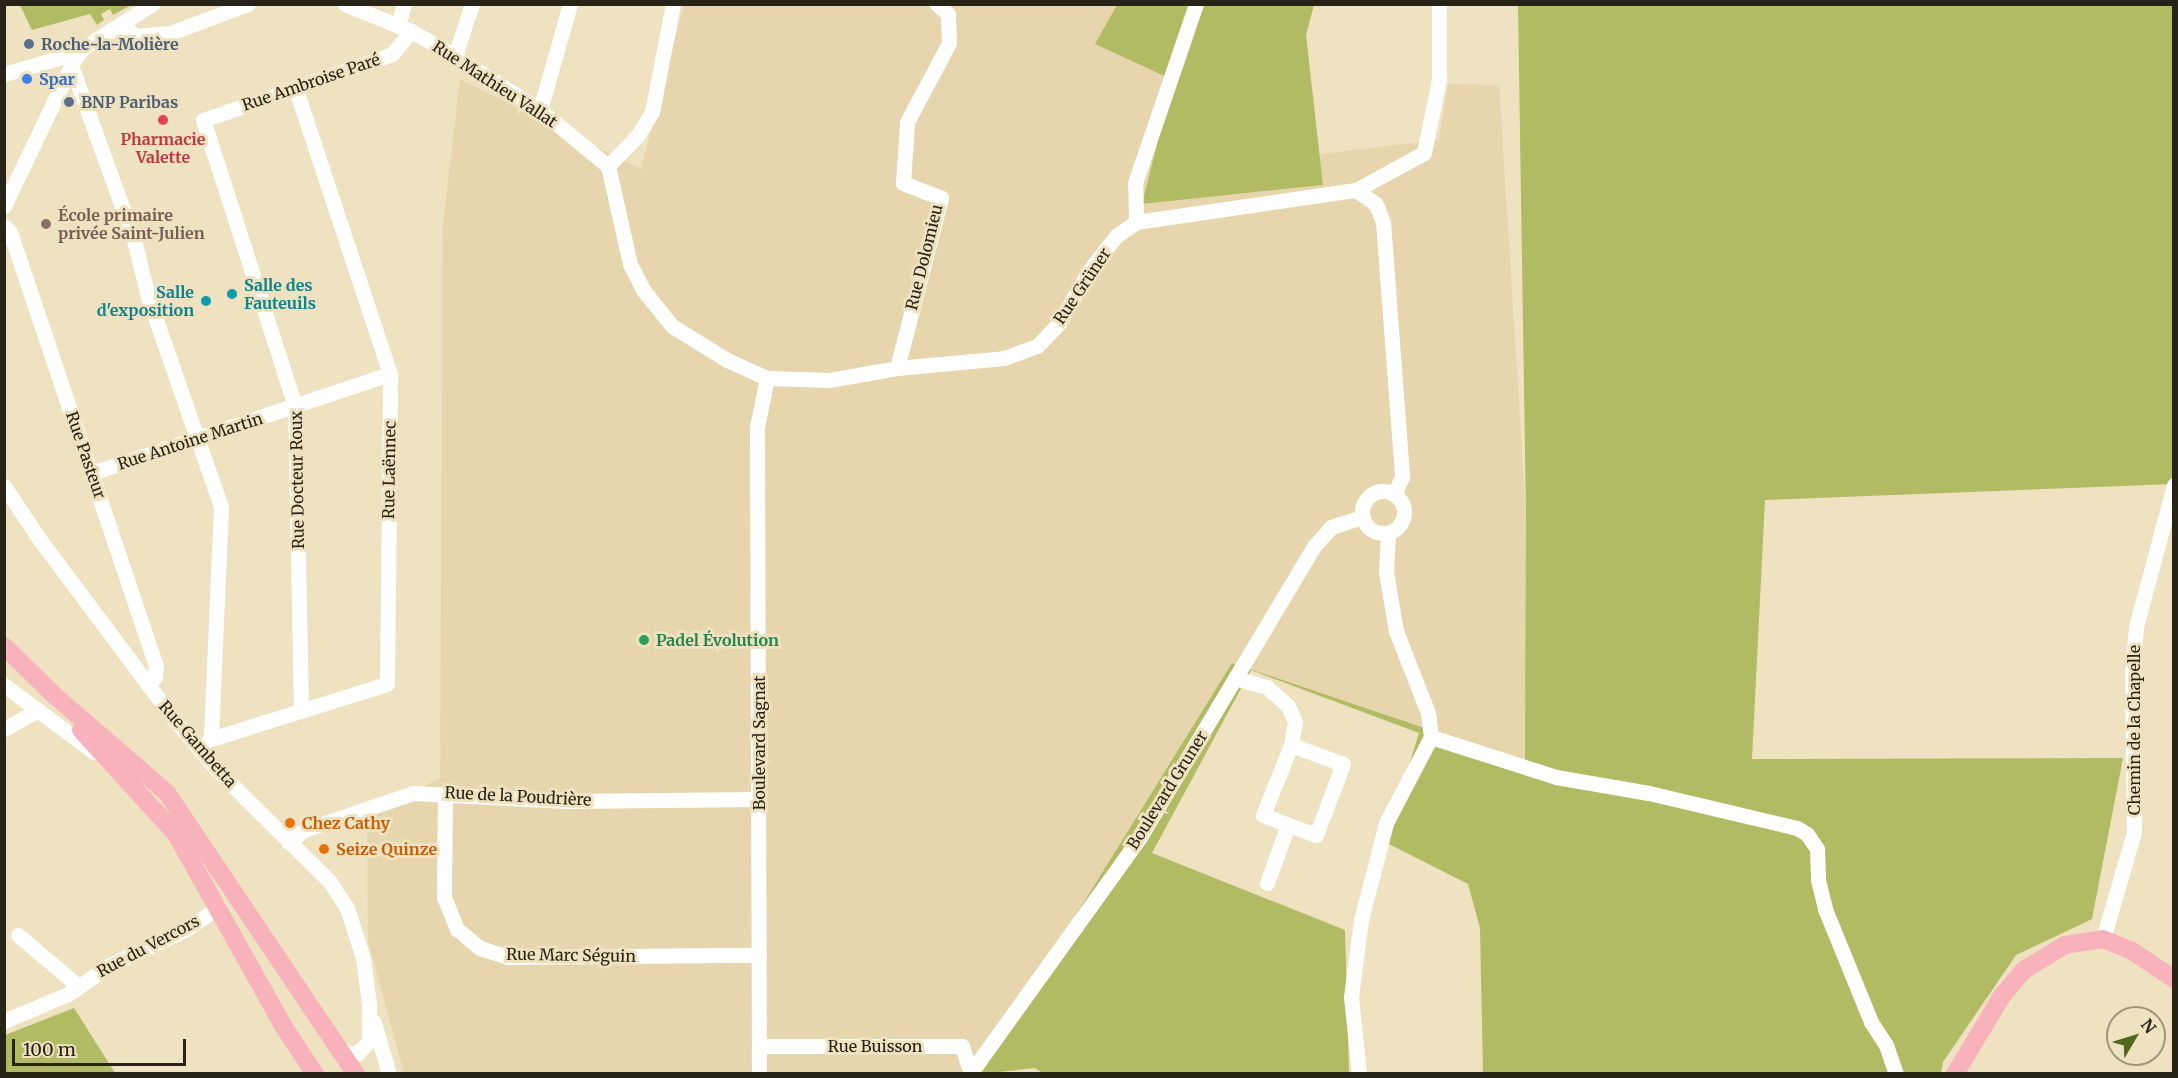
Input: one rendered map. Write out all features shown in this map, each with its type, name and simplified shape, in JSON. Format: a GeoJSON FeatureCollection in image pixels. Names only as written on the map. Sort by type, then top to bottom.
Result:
{"type":"FeatureCollection","features":[{"type":"Feature","properties":{"kind":"main road"},"geometry":{"type":"LineString","coordinates":[[4,646],[54,695],[167,793],[356,1074]]}},
{"type":"Feature","properties":{"kind":"main road"},"geometry":{"type":"LineString","coordinates":[[4,656],[121,772],[176,834],[219,907],[282,1024],[315,1073]]}},
{"type":"Feature","properties":{"kind":"main road"},"geometry":{"type":"LineString","coordinates":[[1955,1074],[2002,996],[2024,970],[2065,945],[2103,939],[2132,951],[2174,979]]}},
{"type":"Feature","properties":{"kind":"main road"},"geometry":{"type":"LineString","coordinates":[[2149,964],[2174,992]]}},
{"type":"Feature","properties":{"kind":"street"},"geometry":{"type":"LineString","coordinates":[[4,206],[73,62],[120,24],[152,4]]}},
{"type":"Feature","properties":{"kind":"street"},"geometry":{"type":"LineString","coordinates":[[120,24],[136,36],[170,33],[248,4]]}},
{"type":"Feature","properties":{"kind":"street","name":"Rue Mathieu Vallat"},"geometry":{"type":"LineString","coordinates":[[345,4],[404,28],[455,56],[540,110],[608,166]]}},
{"type":"Feature","properties":{"kind":"street"},"geometry":{"type":"LineString","coordinates":[[404,4],[404,28]]}},
{"type":"Feature","properties":{"kind":"street"},"geometry":{"type":"LineString","coordinates":[[455,56],[472,4]]}},
{"type":"Feature","properties":{"kind":"street"},"geometry":{"type":"LineString","coordinates":[[540,110],[570,4]]}},
{"type":"Feature","properties":{"kind":"street"},"geometry":{"type":"LineString","coordinates":[[673,4],[652,112],[638,135],[608,166],[630,264],[644,291],[672,326],[727,360],[767,378]]}},
{"type":"Feature","properties":{"kind":"street","name":"Rue Dolomieu"},"geometry":{"type":"LineString","coordinates":[[897,368],[941,198],[903,183],[907,122],[949,43],[948,14],[937,4]]}},
{"type":"Feature","properties":{"kind":"street"},"geometry":{"type":"LineString","coordinates":[[1136,222],[1135,183],[1196,4]]}},
{"type":"Feature","properties":{"kind":"street","name":"Rue Grüner"},"geometry":{"type":"LineString","coordinates":[[767,378],[829,380],[897,368],[1004,358],[1037,346],[1059,323],[1102,254],[1116,236],[1136,222],[1356,190],[1424,153],[1439,80],[1439,4]]}},
{"type":"Feature","properties":{"kind":"street","name":"Rue Ambroise Paré"},"geometry":{"type":"LineString","coordinates":[[203,120],[392,54],[404,28]]}},
{"type":"Feature","properties":{"kind":"street"},"geometry":{"type":"LineString","coordinates":[[4,74],[62,57],[73,62],[134,240],[148,297],[221,507],[211,739],[199,750]]}},
{"type":"Feature","properties":{"kind":"street","name":"Rue Laënnec"},"geometry":{"type":"LineString","coordinates":[[211,739],[387,684],[390,374],[295,87]]}},
{"type":"Feature","properties":{"kind":"street","name":"Rue Docteur Roux"},"geometry":{"type":"LineString","coordinates":[[203,120],[296,406],[302,711]]}},
{"type":"Feature","properties":{"kind":"street"},"geometry":{"type":"LineString","coordinates":[[1356,190],[1376,204],[1383,222],[1402,477],[1394,494]]}},
{"type":"Feature","properties":{"kind":"street","name":"Rue Pasteur"},"geometry":{"type":"LineString","coordinates":[[4,226],[10,232],[156,665],[155,677],[148,686]]}},
{"type":"Feature","properties":{"kind":"street","name":"Rue Antoine Martin"},"geometry":{"type":"LineString","coordinates":[[92,474],[390,374]]}},
{"type":"Feature","properties":{"kind":"street","name":"Boulevard Sagnat"},"geometry":{"type":"LineString","coordinates":[[759,1074],[757,427],[767,378]]}},
{"type":"Feature","properties":{"kind":"street","name":"Chemin de la Chapelle"},"geometry":{"type":"LineString","coordinates":[[2103,939],[2134,832],[2132,672],[2136,627],[2174,485]]}},
{"type":"Feature","properties":{"kind":"street","name":"Rue Gambetta"},"geometry":{"type":"LineString","coordinates":[[4,486],[148,686],[199,750],[330,882],[347,908],[363,958],[369,1005]]}},
{"type":"Feature","properties":{"kind":"street"},"geometry":{"type":"LineString","coordinates":[[1359,1074],[1351,998],[1361,920],[1386,823],[1431,737],[1428,712],[1396,631],[1386,572],[1388,533],[1404,519],[1403,505],[1394,494],[1380,491],[1368,497],[1362,517],[1369,528],[1388,533]]}},
{"type":"Feature","properties":{"kind":"street","name":"Boulevard Gruner"},"geometry":{"type":"LineString","coordinates":[[972,1072],[1140,837],[1314,545],[1331,527],[1362,517]]}},
{"type":"Feature","properties":{"kind":"street"},"geometry":{"type":"LineString","coordinates":[[1235,678],[1267,687],[1288,706],[1294,722],[1291,745],[1263,815],[1316,836],[1343,764],[1291,745]]}},
{"type":"Feature","properties":{"kind":"street"},"geometry":{"type":"LineString","coordinates":[[4,685],[121,772]]}},
{"type":"Feature","properties":{"kind":"street"},"geometry":{"type":"LineString","coordinates":[[4,729],[38,710]]}},
{"type":"Feature","properties":{"kind":"street"},"geometry":{"type":"LineString","coordinates":[[1431,737],[1556,777],[1649,793],[1797,828],[1807,834],[1817,849],[1818,880],[1825,909],[1871,1022],[1886,1045],[1896,1074]]}},
{"type":"Feature","properties":{"kind":"street","name":"Rue de la Poudrière"},"geometry":{"type":"LineString","coordinates":[[288,842],[304,830],[390,798],[446,793],[567,801],[759,799]]}},
{"type":"Feature","properties":{"kind":"street","name":"Rue Marc Séguin"},"geometry":{"type":"LineString","coordinates":[[446,793],[444,897],[457,929],[480,948],[508,957],[759,955]]}},
{"type":"Feature","properties":{"kind":"street"},"geometry":{"type":"LineString","coordinates":[[1267,883],[1288,825]]}},
{"type":"Feature","properties":{"kind":"street","name":"Rue du Vercors"},"geometry":{"type":"LineString","coordinates":[[4,1021],[68,994],[77,985],[110,965],[186,929],[219,907]]}},
{"type":"Feature","properties":{"kind":"street","name":"Rue du Vercors"},"geometry":{"type":"LineString","coordinates":[[18,935],[77,985]]}},
{"type":"Feature","properties":{"kind":"street"},"geometry":{"type":"LineString","coordinates":[[339,1050],[348,1056],[364,1050],[369,1041],[369,1005]]}},
{"type":"Feature","properties":{"kind":"street"},"geometry":{"type":"LineString","coordinates":[[369,1005],[389,1074]]}},
{"type":"Feature","properties":{"kind":"street","name":"Rue Buisson"},"geometry":{"type":"LineString","coordinates":[[759,1046],[962,1046],[972,1072]]}},
{"type":"Feature","properties":{"kind":"shaded area"},"geometry":{"type":"Polygon","coordinates":[[[684,5],[1117,5],[1095,44],[1173,80],[1142,204],[1323,185],[1320,154],[1439,140],[1448,84],[1499,85],[1526,513],[1526,763],[1232,663],[996,1044],[981,1074],[404,1073],[368,941],[367,816],[440,778],[443,224],[460,79],[641,169],[684,5]]]}},
{"type":"Feature","properties":{"kind":"green space"},"geometry":{"type":"Polygon","coordinates":[[[20,5],[131,5],[113,15],[110,9],[101,14],[104,20],[97,25],[90,14],[32,30],[20,5]]]}},
{"type":"Feature","properties":{"kind":"green space"},"geometry":{"type":"Polygon","coordinates":[[[1117,5],[1314,5],[1306,35],[1323,185],[1142,204],[1173,80],[1095,44],[1117,5]]]}},
{"type":"Feature","properties":{"kind":"green space"},"geometry":{"type":"Polygon","coordinates":[[[1518,5],[2173,5],[2173,484],[1765,500],[1752,759],[2123,758],[2092,919],[2016,955],[1943,1062],[1941,1073],[1483,1073],[1480,928],[1468,884],[1385,842],[1419,733],[1251,670],[1152,853],[1345,930],[1349,1073],[1044,1074],[1035,1068],[981,1074],[996,1044],[1232,663],[1525,762],[1526,513],[1518,5]]]}},
{"type":"Feature","properties":{"kind":"green space"},"geometry":{"type":"Polygon","coordinates":[[[74,1008],[115,1073],[5,1073],[5,1035],[74,1008]]]}},
{"type":"Feature","properties":{"kind":"place","name":"Roche-la-Molière"},"geometry":{"type":"Point","coordinates":[29,44]}},
{"type":"Feature","properties":{"kind":"place","name":"Spar"},"geometry":{"type":"Point","coordinates":[27,79]}},
{"type":"Feature","properties":{"kind":"place","name":"BNP Paribas"},"geometry":{"type":"Point","coordinates":[69,102]}},
{"type":"Feature","properties":{"kind":"place","name":"Pharmacie Valette"},"geometry":{"type":"Point","coordinates":[163,120]}},
{"type":"Feature","properties":{"kind":"place","name":"École primaire privée Saint-Julien"},"geometry":{"type":"Point","coordinates":[46,224]}},
{"type":"Feature","properties":{"kind":"place","name":"Salle des Fauteuils"},"geometry":{"type":"Point","coordinates":[232,294]}},
{"type":"Feature","properties":{"kind":"place","name":"Salle d'exposition"},"geometry":{"type":"Point","coordinates":[206,301]}},
{"type":"Feature","properties":{"kind":"place","name":"Padel Évolution"},"geometry":{"type":"Point","coordinates":[644,640]}},
{"type":"Feature","properties":{"kind":"place","name":"Chez Cathy"},"geometry":{"type":"Point","coordinates":[290,823]}},
{"type":"Feature","properties":{"kind":"place","name":"Seize Quinze"},"geometry":{"type":"Point","coordinates":[324,849]}}]}
